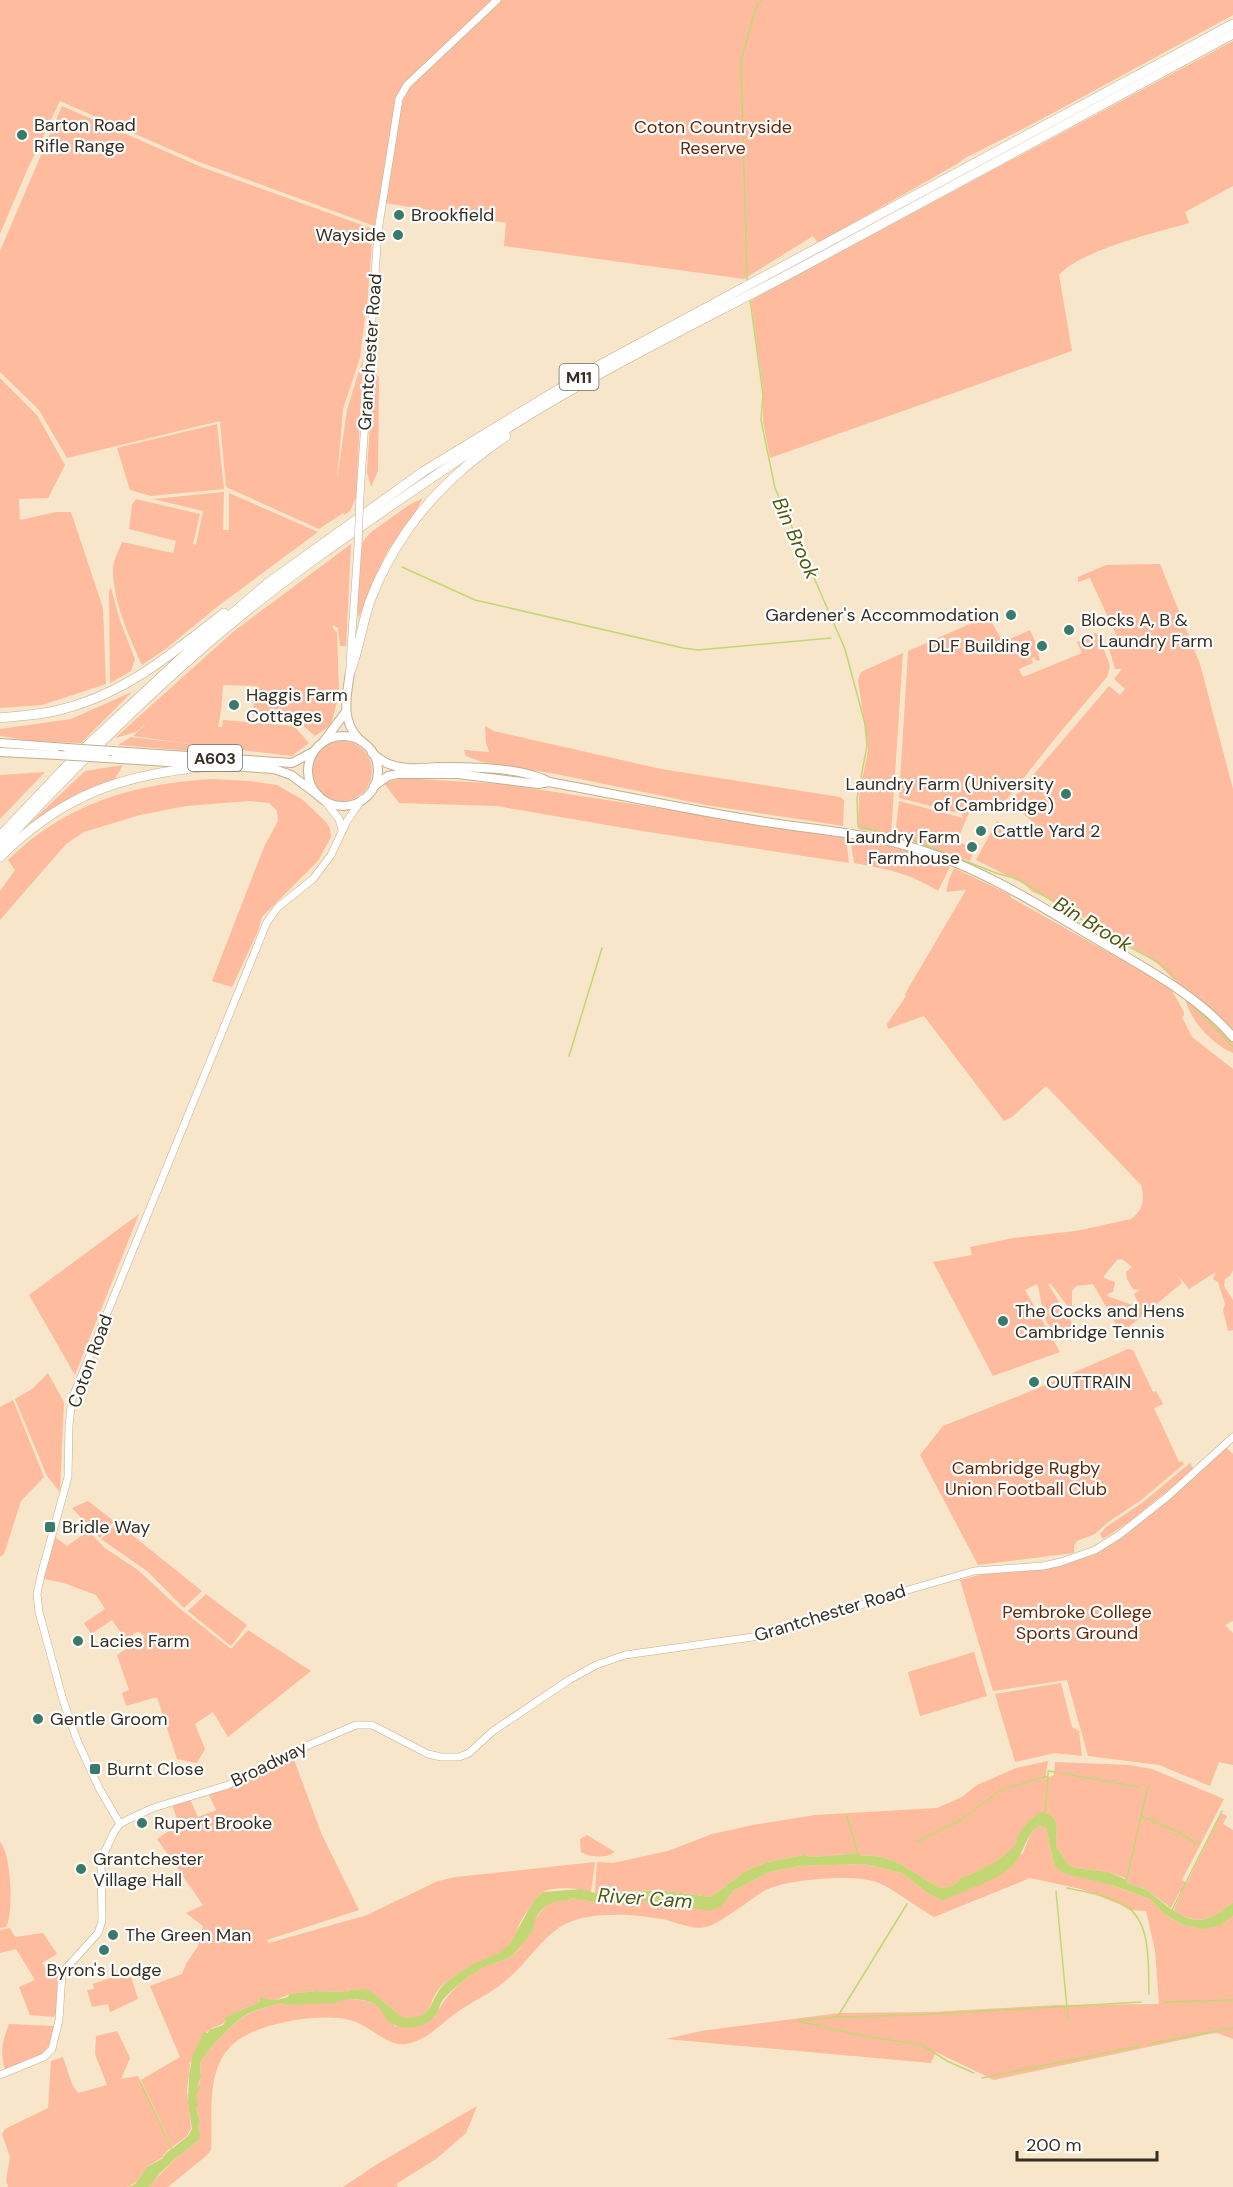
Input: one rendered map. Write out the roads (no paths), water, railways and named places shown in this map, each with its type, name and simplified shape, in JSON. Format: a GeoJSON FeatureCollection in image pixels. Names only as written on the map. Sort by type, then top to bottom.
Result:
{"type":"FeatureCollection","features":[{"type":"Feature","properties":{"kind":"highway","name":"M11"},"geometry":{"type":"LineString","coordinates":[[0,836],[118,714],[268,583],[424,471],[587,372],[1233,24]]}},
{"type":"Feature","properties":{"kind":"highway","name":"M11"},"geometry":{"type":"LineString","coordinates":[[0,847],[51,792],[132,712],[212,641],[297,573],[512,426],[580,386],[1233,34]]}},
{"type":"Feature","properties":{"kind":"highway"},"geometry":{"type":"LineString","coordinates":[[350,672],[369,602],[382,570],[418,516],[462,469],[514,430],[580,386]]}},
{"type":"Feature","properties":{"kind":"highway"},"geometry":{"type":"LineString","coordinates":[[0,718],[56,711],[91,700],[121,687],[161,662],[248,594],[268,583]]}},
{"type":"Feature","properties":{"kind":"highway"},"geometry":{"type":"LineString","coordinates":[[0,857],[22,836],[51,815],[93,791],[144,775],[212,766]]}},
{"type":"Feature","properties":{"kind":"main road"},"geometry":{"type":"LineString","coordinates":[[350,672],[345,713],[352,732],[383,762],[393,766],[488,769],[539,777],[549,782],[683,808],[892,842],[934,855],[971,869],[1156,974],[1192,998],[1233,1037]]}},
{"type":"Feature","properties":{"kind":"main road"},"geometry":{"type":"LineString","coordinates":[[345,713],[314,751],[309,761],[308,774],[312,788],[321,798],[332,804],[345,806],[362,800],[374,786],[388,776],[398,774],[458,774],[538,784],[549,782]]}},
{"type":"Feature","properties":{"kind":"main road"},"geometry":{"type":"LineString","coordinates":[[322,743],[343,736],[361,741]]}},
{"type":"Feature","properties":{"kind":"main road","name":"A603"},"geometry":{"type":"LineString","coordinates":[[0,744],[67,748],[109,755],[280,771],[291,775],[321,798]]}},
{"type":"Feature","properties":{"kind":"main road","name":"A603"},"geometry":{"type":"LineString","coordinates":[[0,752],[285,763],[297,761],[314,751]]}},
{"type":"Feature","properties":{"kind":"main road"},"geometry":{"type":"LineString","coordinates":[[372,753],[377,770],[374,786]]}},
{"type":"Feature","properties":{"kind":"street","name":"Grantchester Road"},"geometry":{"type":"LineString","coordinates":[[350,672],[379,226],[399,99],[407,84],[497,0]]}},
{"type":"Feature","properties":{"kind":"street"},"geometry":{"type":"LineString","coordinates":[[321,798],[339,819],[342,832]]}},
{"type":"Feature","properties":{"kind":"street","name":"Coton Road"},"geometry":{"type":"LineString","coordinates":[[120,1824],[99,1788],[77,1740],[42,1625],[37,1594],[68,1478],[72,1399],[267,922],[278,907],[313,879],[331,855],[362,800]]}},
{"type":"Feature","properties":{"kind":"street","name":"Grantchester Road"},"geometry":{"type":"LineString","coordinates":[[383,1731],[428,1754],[459,1757],[469,1753],[493,1731],[569,1680],[596,1665],[625,1655],[760,1636],[974,1571],[1043,1566],[1061,1562],[1095,1550],[1119,1535],[1167,1497],[1233,1437]]}},
{"type":"Feature","properties":{"kind":"street","name":"Broadway"},"geometry":{"type":"LineString","coordinates":[[120,1824],[153,1808],[228,1785],[286,1755],[344,1729],[363,1724],[383,1731]]}},
{"type":"Feature","properties":{"kind":"street"},"geometry":{"type":"LineString","coordinates":[[0,2075],[44,2057],[52,2049],[59,2020],[62,1972],[98,1933],[102,1921],[101,1860],[120,1824]]}},
{"type":"Feature","properties":{"kind":"water","name":"River Cam"},"geometry":{"type":"Polygon","coordinates":[[[1042,1812],[1051,1815],[1057,1823],[1056,1846],[1069,1865],[1075,1868],[1109,1872],[1127,1880],[1127,1883],[1147,1890],[1168,1907],[1170,1904],[1169,1908],[1187,1918],[1202,1920],[1209,1918],[1233,1902],[1233,1916],[1221,1925],[1203,1929],[1184,1925],[1164,1914],[1150,1899],[1114,1886],[1063,1873],[1054,1865],[1046,1828],[1038,1826],[1033,1830],[1010,1868],[988,1881],[942,1901],[926,1892],[902,1873],[864,1864],[801,1866],[769,1872],[733,1891],[722,1906],[709,1911],[661,1902],[627,1900],[600,1903],[571,1898],[567,1902],[557,1901],[543,1908],[537,1916],[532,1932],[515,1954],[483,1968],[464,1980],[444,1999],[435,2016],[418,2027],[397,2026],[386,2019],[374,2004],[357,1999],[335,2003],[286,2005],[281,2003],[243,2017],[222,2036],[200,2063],[201,2077],[198,2085],[200,2089],[196,2094],[198,2105],[196,2108],[201,2138],[159,2174],[151,2185],[128,2187],[135,2184],[147,2167],[163,2158],[188,2136],[192,2129],[188,2103],[189,2075],[193,2054],[204,2032],[208,2033],[209,2030],[223,2025],[226,2021],[225,2017],[260,2002],[259,1996],[274,2000],[288,1997],[289,1994],[364,1989],[372,1992],[402,2017],[413,2017],[426,2012],[441,1987],[453,1977],[471,1965],[503,1950],[511,1942],[534,1901],[543,1892],[582,1889],[595,1893],[628,1892],[631,1889],[635,1892],[659,1890],[711,1897],[744,1872],[767,1862],[804,1855],[813,1857],[859,1853],[861,1856],[883,1857],[893,1861],[944,1888],[1004,1856],[1016,1844],[1025,1825],[1042,1812]]]}},
{"type":"Feature","properties":{"kind":"waterway","name":"Bin Brook"},"geometry":{"type":"LineString","coordinates":[[747,282],[741,60],[757,5],[762,0]]}},
{"type":"Feature","properties":{"kind":"waterway","name":"Bin Brook"},"geometry":{"type":"LineString","coordinates":[[750,299],[763,395],[761,420],[775,488],[845,649],[865,724],[867,746],[857,798],[858,826],[915,841],[996,873],[1018,879],[1103,933],[1156,961],[1175,979]]}},
{"type":"Feature","properties":{"kind":"waterway"},"geometry":{"type":"LineString","coordinates":[[402,567],[475,600],[683,648],[698,650],[831,638]]}},
{"type":"Feature","properties":{"kind":"waterway"},"geometry":{"type":"LineString","coordinates":[[569,1056],[602,948]]}},
{"type":"Feature","properties":{"kind":"waterway","name":"Bin Brook"},"geometry":{"type":"LineString","coordinates":[[1194,1007],[1233,1047]]}},
{"type":"Feature","properties":{"kind":"waterway"},"geometry":{"type":"LineString","coordinates":[[1048,1775],[1048,1771],[1055,1772]]}},
{"type":"Feature","properties":{"kind":"waterway"},"geometry":{"type":"LineString","coordinates":[[1060,1773],[1139,1787]]}},
{"type":"Feature","properties":{"kind":"waterway"},"geometry":{"type":"LineString","coordinates":[[917,1842],[961,1820],[1001,1790],[1048,1776],[1045,1813]]}},
{"type":"Feature","properties":{"kind":"waterway"},"geometry":{"type":"LineString","coordinates":[[1126,1882],[1148,1786]]}},
{"type":"Feature","properties":{"kind":"waterway"},"geometry":{"type":"LineString","coordinates":[[1172,1910],[1222,1811]]}},
{"type":"Feature","properties":{"kind":"waterway"},"geometry":{"type":"LineString","coordinates":[[1141,1816],[1180,1833],[1199,1845]]}},
{"type":"Feature","properties":{"kind":"waterway"},"geometry":{"type":"LineString","coordinates":[[847,1817],[858,1854]]}},
{"type":"Feature","properties":{"kind":"waterway"},"geometry":{"type":"LineString","coordinates":[[1067,1888],[1112,1899],[1126,1906],[1134,1914],[1140,1923],[1147,1946],[1149,1994]]}},
{"type":"Feature","properties":{"kind":"waterway"},"geometry":{"type":"LineString","coordinates":[[1056,1891],[1068,2019]]}},
{"type":"Feature","properties":{"kind":"waterway"},"geometry":{"type":"LineString","coordinates":[[838,2016],[907,1904]]}},
{"type":"Feature","properties":{"kind":"waterway"},"geometry":{"type":"LineString","coordinates":[[1164,2002],[1233,2000]]}},
{"type":"Feature","properties":{"kind":"waterway"},"geometry":{"type":"LineString","coordinates":[[974,2073],[947,2061],[922,2045],[864,2036],[798,2021],[837,2017],[1141,2002]]}},
{"type":"Feature","properties":{"kind":"waterway"},"geometry":{"type":"LineString","coordinates":[[1148,2044],[1233,2028]]}},
{"type":"Feature","properties":{"kind":"waterway"},"geometry":{"type":"LineString","coordinates":[[982,2078],[1140,2046]]}},
{"type":"Feature","properties":{"kind":"waterway"},"geometry":{"type":"LineString","coordinates":[[141,2083],[172,2149]]}},
{"type":"Feature","properties":{"kind":"place","name":"Barton Road Rifle Range"},"geometry":{"type":"Point","coordinates":[22,135]}},
{"type":"Feature","properties":{"kind":"place","name":"Brookfield"},"geometry":{"type":"Point","coordinates":[399,215]}},
{"type":"Feature","properties":{"kind":"place","name":"Wayside"},"geometry":{"type":"Point","coordinates":[398,235]}},
{"type":"Feature","properties":{"kind":"place","name":"Gardener's Accommodation"},"geometry":{"type":"Point","coordinates":[1011,615]}},
{"type":"Feature","properties":{"kind":"place","name":"Blocks A, B & C Laundry Farm"},"geometry":{"type":"Point","coordinates":[1069,630]}},
{"type":"Feature","properties":{"kind":"place","name":"DLF Building"},"geometry":{"type":"Point","coordinates":[1042,646]}},
{"type":"Feature","properties":{"kind":"place","name":"Haggis Farm Cottages"},"geometry":{"type":"Point","coordinates":[234,705]}},
{"type":"Feature","properties":{"kind":"place","name":"Laundry Farm (University of Cambridge)"},"geometry":{"type":"Point","coordinates":[1066,794]}},
{"type":"Feature","properties":{"kind":"place","name":"Cattle Yard 2"},"geometry":{"type":"Point","coordinates":[981,831]}},
{"type":"Feature","properties":{"kind":"place","name":"Laundry Farm Farmhouse"},"geometry":{"type":"Point","coordinates":[972,847]}},
{"type":"Feature","properties":{"kind":"place","name":"The Cocks and Hens Cambridge Tennis"},"geometry":{"type":"Point","coordinates":[1003,1321]}},
{"type":"Feature","properties":{"kind":"place","name":"OUTTRAIN"},"geometry":{"type":"Point","coordinates":[1034,1382]}},
{"type":"Feature","properties":{"kind":"place","name":"Bridle Way"},"geometry":{"type":"Point","coordinates":[50,1527]}},
{"type":"Feature","properties":{"kind":"place","name":"Lacies Farm"},"geometry":{"type":"Point","coordinates":[78,1641]}},
{"type":"Feature","properties":{"kind":"place","name":"Gentle Groom"},"geometry":{"type":"Point","coordinates":[38,1719]}},
{"type":"Feature","properties":{"kind":"place","name":"Burnt Close"},"geometry":{"type":"Point","coordinates":[95,1769]}},
{"type":"Feature","properties":{"kind":"place","name":"Rupert Brooke"},"geometry":{"type":"Point","coordinates":[142,1823]}},
{"type":"Feature","properties":{"kind":"place","name":"Grantchester Village Hall"},"geometry":{"type":"Point","coordinates":[81,1869]}},
{"type":"Feature","properties":{"kind":"place","name":"The Green Man"},"geometry":{"type":"Point","coordinates":[113,1935]}},
{"type":"Feature","properties":{"kind":"place","name":"Byron's Lodge"},"geometry":{"type":"Point","coordinates":[104,1950]}},
{"type":"Feature","properties":{"kind":"park label","name":"Coton Countryside Reserve"},"geometry":{"type":"Point","coordinates":[713,137]}},
{"type":"Feature","properties":{"kind":"park label","name":"Cambridge Rugby Union Football Club"},"geometry":{"type":"Point","coordinates":[1026,1478]}},
{"type":"Feature","properties":{"kind":"park label","name":"Pembroke College Sports Ground"},"geometry":{"type":"Point","coordinates":[1077,1622]}}]}
